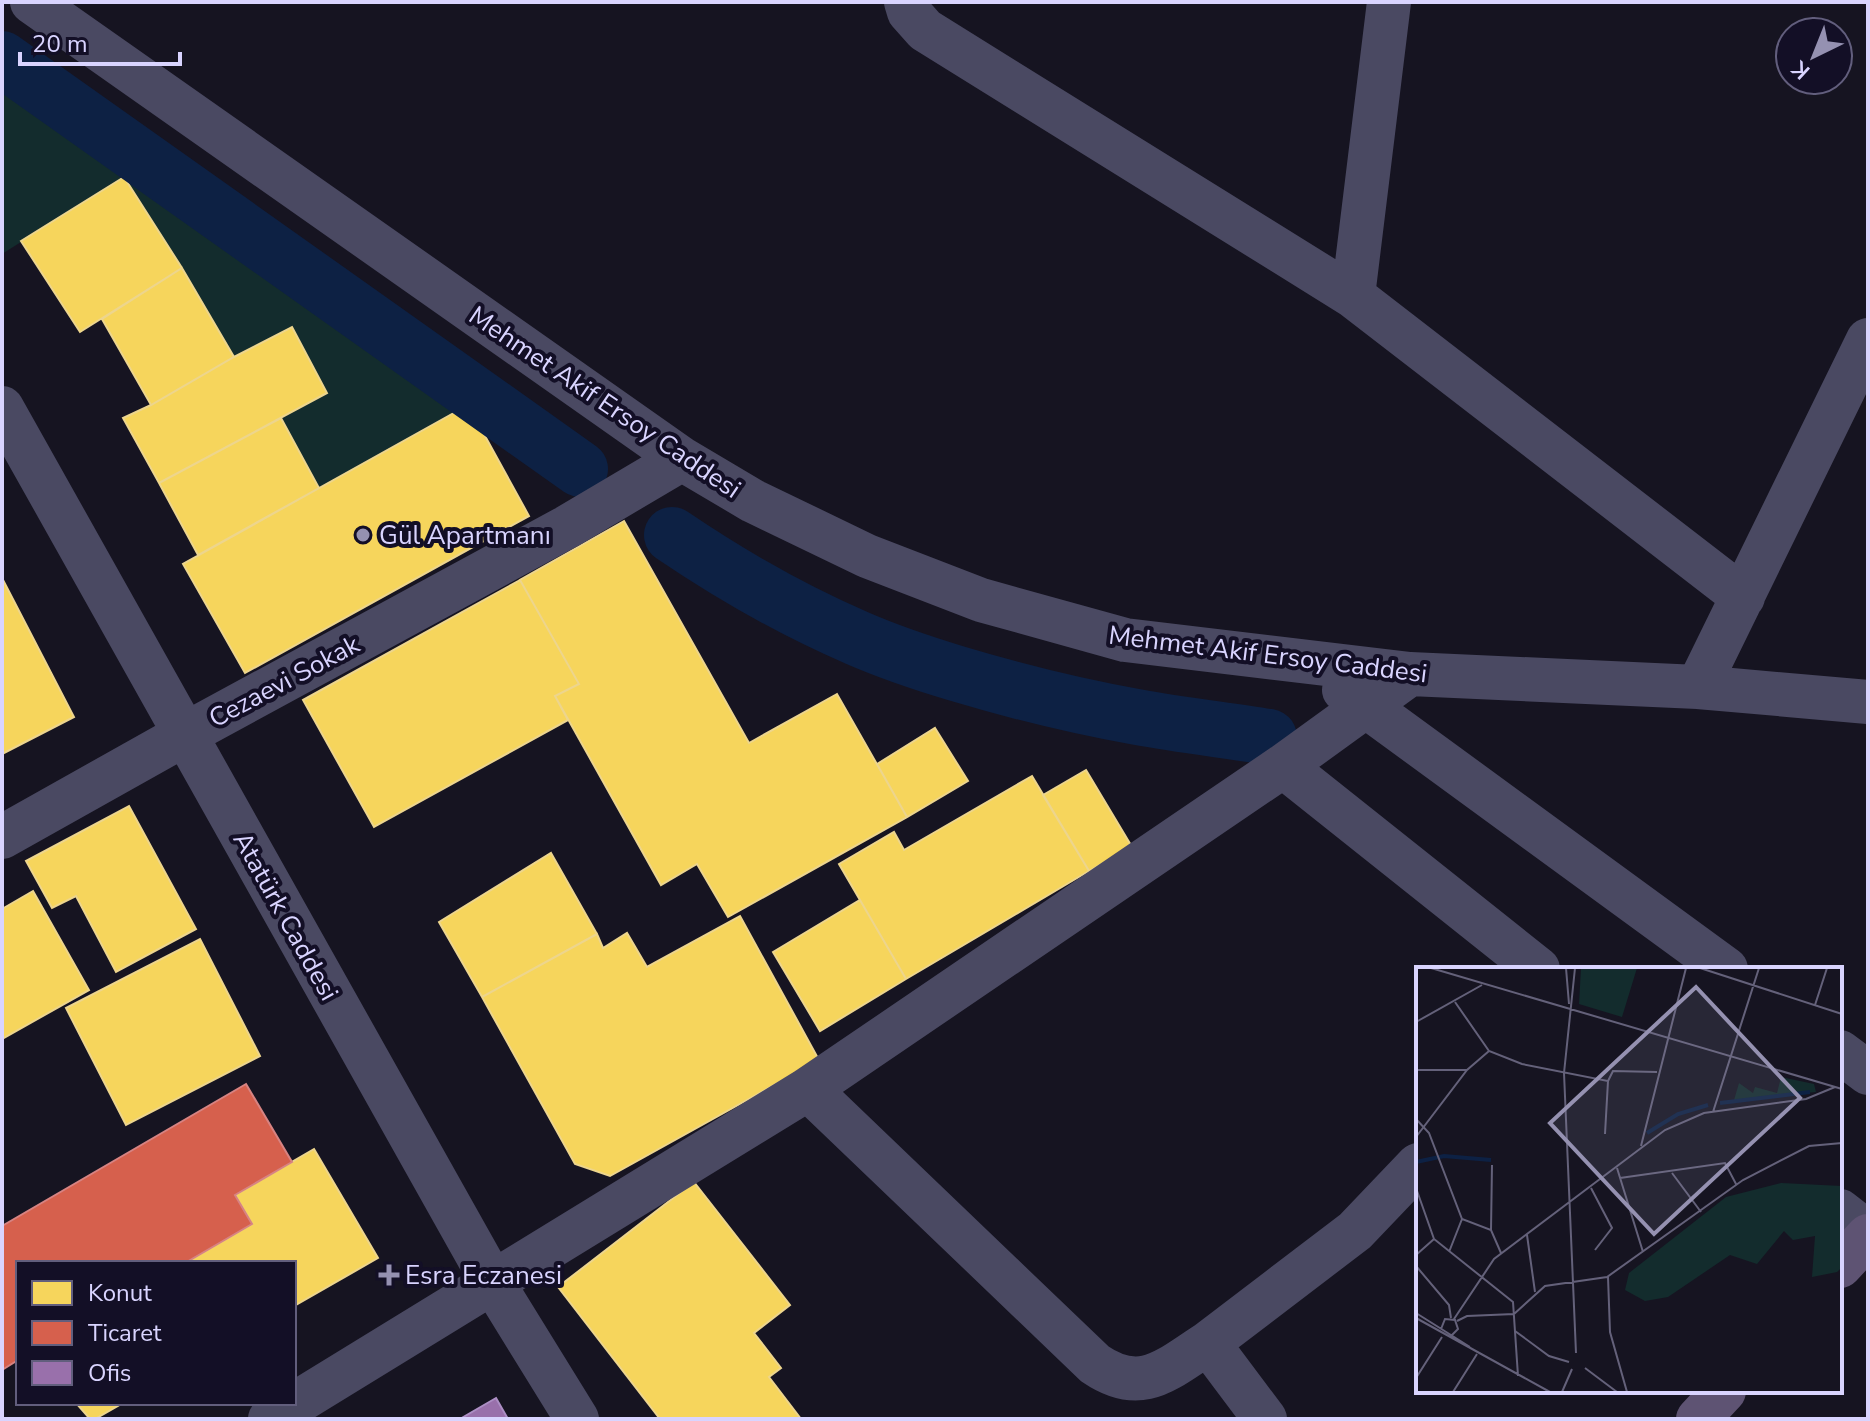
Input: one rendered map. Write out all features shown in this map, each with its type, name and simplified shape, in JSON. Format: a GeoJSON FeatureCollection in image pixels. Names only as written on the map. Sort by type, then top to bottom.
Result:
{"type":"FeatureCollection","features":[{"type":"Feature","properties":{"kind":"main road"},"geometry":{"type":"LineString","coordinates":[[1842,1264],[1868,1234]]}},
{"type":"Feature","properties":{"kind":"main road"},"geometry":{"type":"LineString","coordinates":[[1698,1419],[1722,1393]]}},
{"type":"Feature","properties":{"kind":"street","name":"Mehmet Akif Ersoy Caddesi"},"geometry":{"type":"LineString","coordinates":[[32,2],[682,459],[753,501],[867,556],[981,600],[1125,640],[1410,674],[1698,687],[1868,702]]}},
{"type":"Feature","properties":{"kind":"street"},"geometry":{"type":"LineString","coordinates":[[906,2],[909,12],[925,30],[1353,296],[1743,597]]}},
{"type":"Feature","properties":{"kind":"street"},"geometry":{"type":"LineString","coordinates":[[1353,296],[1389,2]]}},
{"type":"Feature","properties":{"kind":"street"},"geometry":{"type":"LineString","coordinates":[[1698,687],[1868,340]]}},
{"type":"Feature","properties":{"kind":"street","name":"Atatürk Caddesi"},"geometry":{"type":"LineString","coordinates":[[2,408],[493,1283],[577,1419]]}},
{"type":"Feature","properties":{"kind":"street","name":"Cezaevi Sokak"},"geometry":{"type":"LineString","coordinates":[[2,837],[567,527],[682,459]]}},
{"type":"Feature","properties":{"kind":"street"},"geometry":{"type":"LineString","coordinates":[[1303,661],[1723,967]]}},
{"type":"Feature","properties":{"kind":"street"},"geometry":{"type":"LineString","coordinates":[[296,1403],[808,1089],[1283,766],[1410,674]]}},
{"type":"Feature","properties":{"kind":"street"},"geometry":{"type":"LineString","coordinates":[[1283,766],[1535,967]]}},
{"type":"Feature","properties":{"kind":"street"},"geometry":{"type":"LineString","coordinates":[[1842,1054],[1868,1073]]}},
{"type":"Feature","properties":{"kind":"street"},"geometry":{"type":"LineString","coordinates":[[808,1089],[1095,1364],[1109,1373],[1135,1380],[1164,1371],[1208,1343],[1355,1231],[1416,1167]]}},
{"type":"Feature","properties":{"kind":"street"},"geometry":{"type":"LineString","coordinates":[[1842,1213],[1868,1234]]}},
{"type":"Feature","properties":{"kind":"street"},"geometry":{"type":"LineString","coordinates":[[1208,1343],[1265,1419]]}},
{"type":"Feature","properties":{"kind":"street"},"geometry":{"type":"LineString","coordinates":[[270,1419],[293,1405]]}},
{"type":"Feature","properties":{"kind":"green space"},"geometry":{"type":"Polygon","coordinates":[[[2,61],[468,405],[319,488],[281,418],[292,328],[234,357],[124,177],[2,254],[2,61]]]}},
{"type":"Feature","properties":{"kind":"building: Konut"},"geometry":{"type":"Polygon","coordinates":[[[124,177],[182,268],[80,332],[21,241],[124,177]]]}},
{"type":"Feature","properties":{"kind":"building: Konut"},"geometry":{"type":"Polygon","coordinates":[[[182,268],[234,357],[151,405],[102,319],[182,268]]]}},
{"type":"Feature","properties":{"kind":"building: Konut"},"geometry":{"type":"Polygon","coordinates":[[[292,327],[327,393],[159,483],[123,418],[292,327]]]}},
{"type":"Feature","properties":{"kind":"building: Konut","name":"Gül Apartmanı"},"geometry":{"type":"Polygon","coordinates":[[[468,405],[529,516],[245,673],[183,564],[468,405]]]}},
{"type":"Feature","properties":{"kind":"building: Konut"},"geometry":{"type":"Polygon","coordinates":[[[281,418],[319,488],[198,555],[159,483],[281,418]]]}},
{"type":"Feature","properties":{"kind":"building: Konut"},"geometry":{"type":"Polygon","coordinates":[[[624,521],[749,743],[837,694],[907,817],[728,917],[697,864],[661,885],[555,696],[579,684],[520,580],[624,521]]]}},
{"type":"Feature","properties":{"kind":"building: Konut"},"geometry":{"type":"Polygon","coordinates":[[[2,578],[74,717],[2,754],[2,578]]]}},
{"type":"Feature","properties":{"kind":"building: Konut"},"geometry":{"type":"Polygon","coordinates":[[[520,580],[579,684],[555,696],[568,720],[374,827],[303,700],[520,580]]]}},
{"type":"Feature","properties":{"kind":"building: Konut"},"geometry":{"type":"Polygon","coordinates":[[[935,728],[968,781],[907,817],[877,764],[935,728]]]}},
{"type":"Feature","properties":{"kind":"building: Konut"},"geometry":{"type":"Polygon","coordinates":[[[1086,770],[1132,847],[1089,871],[1043,795],[1086,770]]]}},
{"type":"Feature","properties":{"kind":"building: Konut"},"geometry":{"type":"Polygon","coordinates":[[[1032,776],[1089,871],[906,979],[839,864],[894,832],[904,850],[1032,776]]]}},
{"type":"Feature","properties":{"kind":"building: Konut"},"geometry":{"type":"Polygon","coordinates":[[[129,806],[196,929],[116,972],[76,896],[52,908],[26,861],[129,806]]]}},
{"type":"Feature","properties":{"kind":"building: Konut"},"geometry":{"type":"Polygon","coordinates":[[[551,853],[597,934],[482,997],[439,922],[551,853]]]}},
{"type":"Feature","properties":{"kind":"building: Konut"},"geometry":{"type":"Polygon","coordinates":[[[33,891],[89,990],[2,1039],[2,909],[33,891]]]}},
{"type":"Feature","properties":{"kind":"building: Konut"},"geometry":{"type":"Polygon","coordinates":[[[860,900],[906,979],[820,1031],[773,952],[860,900]]]}},
{"type":"Feature","properties":{"kind":"building: Konut"},"geometry":{"type":"Polygon","coordinates":[[[740,916],[819,1060],[610,1176],[575,1164],[482,997],[597,934],[603,948],[627,933],[647,967],[740,916]]]}},
{"type":"Feature","properties":{"kind":"building: Konut"},"geometry":{"type":"Polygon","coordinates":[[[200,939],[260,1056],[126,1125],[66,1008],[200,939]]]}},
{"type":"Feature","properties":{"kind":"building: Konut"},"geometry":{"type":"Polygon","coordinates":[[[314,1149],[378,1258],[296,1305],[296,1261],[188,1261],[252,1224],[235,1195],[314,1149]]]}},
{"type":"Feature","properties":{"kind":"building: Konut"},"geometry":{"type":"Polygon","coordinates":[[[694,1182],[790,1305],[754,1333],[781,1368],[769,1377],[801,1419],[660,1419],[558,1287],[694,1182]]]}},
{"type":"Feature","properties":{"kind":"building: Konut"},"geometry":{"type":"Polygon","coordinates":[[[78,1405],[120,1405],[95,1419],[90,1419],[78,1405]]]}},
{"type":"Feature","properties":{"kind":"building: Ticaret"},"geometry":{"type":"Polygon","coordinates":[[[246,1084],[292,1162],[235,1195],[252,1224],[188,1261],[16,1261],[16,1361],[2,1370],[2,1226],[246,1084]]]}},
{"type":"Feature","properties":{"kind":"building: Ofis"},"geometry":{"type":"Polygon","coordinates":[[[496,1398],[508,1419],[460,1419],[496,1398]]]}},
{"type":"Feature","properties":{"kind":"waterway"},"geometry":{"type":"LineString","coordinates":[[2,59],[580,469]]}},
{"type":"Feature","properties":{"kind":"waterway"},"geometry":{"type":"LineString","coordinates":[[672,535],[785,604],[857,638],[918,661],[1000,686],[1091,708],[1269,737]]}},
{"type":"Feature","properties":{"kind":"place","name":"Gül Apartmanı"},"geometry":{"type":"Point","coordinates":[363,535]}},
{"type":"Feature","properties":{"kind":"place","name":"Esra Eczanesi"},"geometry":{"type":"Point","coordinates":[389,1275]}}]}
